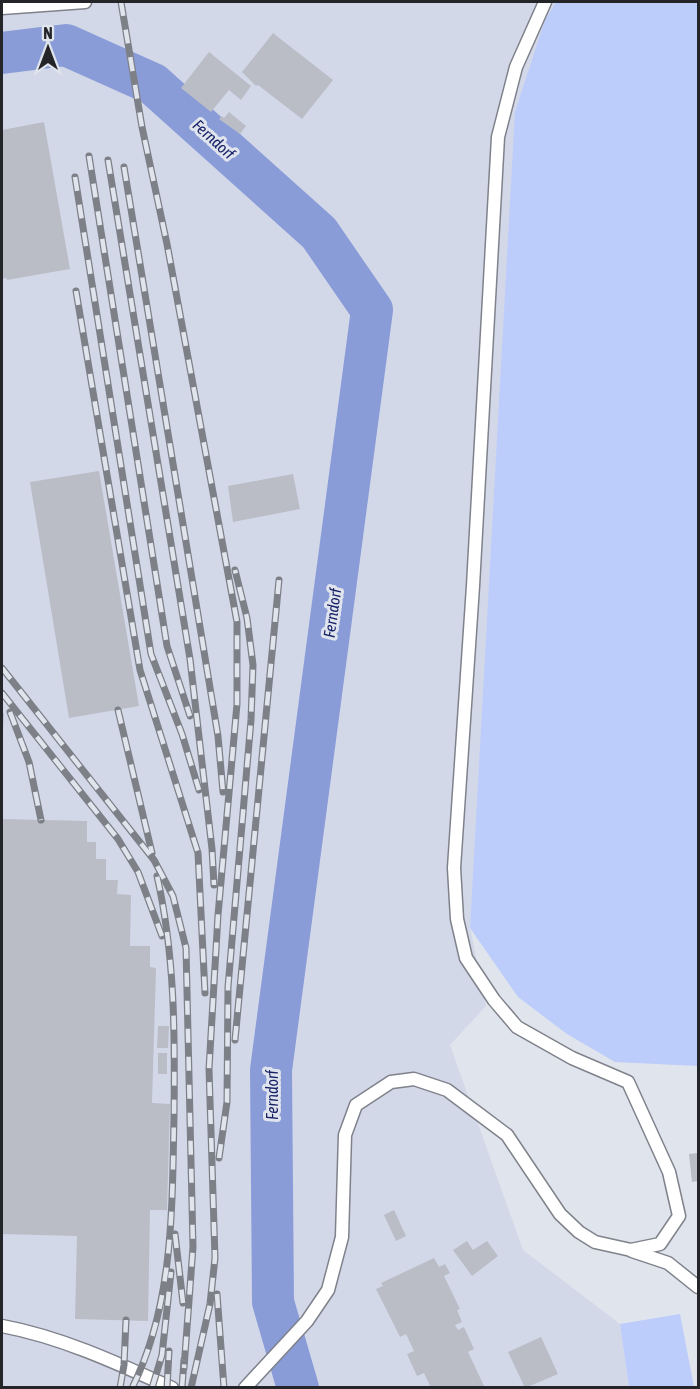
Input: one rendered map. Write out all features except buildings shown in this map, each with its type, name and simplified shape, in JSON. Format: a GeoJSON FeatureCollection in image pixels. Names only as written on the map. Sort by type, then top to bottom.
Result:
{"type":"FeatureCollection","features":[{"type":"Feature","properties":{"kind":"lane"},"geometry":{"type":"LineString","coordinates":[[2,8],[85,2]]}},
{"type":"Feature","properties":{"kind":"lane"},"geometry":{"type":"LineString","coordinates":[[545,2],[516,67],[498,137],[474,586],[454,868],[457,919],[466,958],[494,1000],[517,1027],[572,1058],[628,1082],[669,1172],[679,1216],[660,1244],[631,1250]]}},
{"type":"Feature","properties":{"kind":"lane"},"geometry":{"type":"LineString","coordinates":[[246,1388],[307,1321],[328,1290],[337,1264],[342,1237],[345,1135],[356,1105],[391,1082],[414,1079],[447,1090],[507,1135],[560,1214],[579,1232],[595,1242],[631,1250],[668,1263],[699,1287]]}},
{"type":"Feature","properties":{"kind":"lane"},"geometry":{"type":"LineString","coordinates":[[2,1326],[28,1331],[111,1361],[172,1388]]}},
{"type":"Feature","properties":{"kind":"shaded area"},"geometry":{"type":"Polygon","coordinates":[[[2,2],[556,2],[545,20],[470,927],[486,1006],[450,1045],[523,1250],[620,1324],[629,1387],[2,1388],[2,2]]]}},
{"type":"Feature","properties":{"kind":"shaded area"},"geometry":{"type":"Polygon","coordinates":[[[556,2],[698,2],[698,1066],[615,1062],[567,1034],[518,997],[470,928],[515,112],[545,20],[556,2]]]}},
{"type":"Feature","properties":{"kind":"shaded area"},"geometry":{"type":"Polygon","coordinates":[[[680,1314],[694,1387],[629,1387],[620,1324],[680,1314]]]}},
{"type":"Feature","properties":{"kind":"waterway","name":"Ferndorf"},"geometry":{"type":"LineString","coordinates":[[2,53],[66,45],[153,84],[319,233],[372,310],[271,1070],[273,1302],[298,1388]]}},
{"type":"Feature","properties":{"kind":"railway"},"geometry":{"type":"LineString","coordinates":[[121,2],[142,127],[167,244],[237,622],[237,704],[218,915],[209,1069],[215,1258],[210,1304],[191,1388]]}},
{"type":"Feature","properties":{"kind":"railway"},"geometry":{"type":"LineString","coordinates":[[89,156],[167,646],[190,716]]}},
{"type":"Feature","properties":{"kind":"railway"},"geometry":{"type":"LineString","coordinates":[[108,160],[190,659],[212,849],[214,885]]}},
{"type":"Feature","properties":{"kind":"railway"},"geometry":{"type":"LineString","coordinates":[[124,167],[218,736],[223,792]]}},
{"type":"Feature","properties":{"kind":"railway"},"geometry":{"type":"LineString","coordinates":[[75,177],[151,654],[182,734],[199,790]]}},
{"type":"Feature","properties":{"kind":"railway"},"geometry":{"type":"LineString","coordinates":[[76,291],[140,670],[198,853],[205,993]]}},
{"type":"Feature","properties":{"kind":"railway"},"geometry":{"type":"LineString","coordinates":[[219,1158],[227,1102],[228,987],[251,720],[253,665],[247,618],[235,570]]}},
{"type":"Feature","properties":{"kind":"railway"},"geometry":{"type":"LineString","coordinates":[[235,1040],[279,580]]}},
{"type":"Feature","properties":{"kind":"railway"},"geometry":{"type":"LineString","coordinates":[[2,668],[154,860],[173,896],[186,948],[193,1247],[184,1368]]}},
{"type":"Feature","properties":{"kind":"railway"},"geometry":{"type":"LineString","coordinates":[[2,693],[118,839],[138,872],[162,936]]}},
{"type":"Feature","properties":{"kind":"railway"},"geometry":{"type":"LineString","coordinates":[[118,710],[152,853]]}},
{"type":"Feature","properties":{"kind":"railway"},"geometry":{"type":"LineString","coordinates":[[10,712],[29,762],[41,820]]}},
{"type":"Feature","properties":{"kind":"railway"},"geometry":{"type":"LineString","coordinates":[[132,1388],[146,1356],[156,1323],[168,1255],[171,1220],[174,1086],[173,995],[167,935],[157,876]]}},
{"type":"Feature","properties":{"kind":"railway"},"geometry":{"type":"LineString","coordinates":[[175,1234],[183,1303]]}},
{"type":"Feature","properties":{"kind":"railway"},"geometry":{"type":"LineString","coordinates":[[152,1388],[162,1355],[171,1272]]}},
{"type":"Feature","properties":{"kind":"railway"},"geometry":{"type":"LineString","coordinates":[[217,1294],[224,1388]]}},
{"type":"Feature","properties":{"kind":"railway"},"geometry":{"type":"LineString","coordinates":[[120,1388],[124,1365],[126,1320]]}},
{"type":"Feature","properties":{"kind":"railway"},"geometry":{"type":"LineString","coordinates":[[167,1388],[169,1351]]}},
{"type":"Feature","properties":{"kind":"railway"},"geometry":{"type":"LineString","coordinates":[[182,1388],[184,1360]]}}]}
